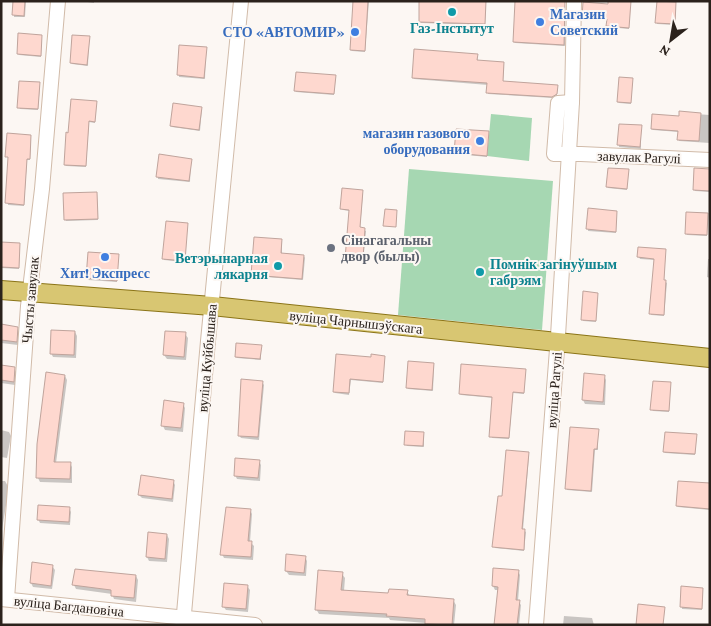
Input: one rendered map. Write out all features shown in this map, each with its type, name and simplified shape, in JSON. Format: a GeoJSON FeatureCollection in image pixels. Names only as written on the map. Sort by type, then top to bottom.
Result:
{"type":"FeatureCollection","features":[{"type":"Feature","properties":{"kind":"main road","name":"вуліца Чарнышэўскага"},"geometry":{"type":"LineString","coordinates":[[1,290],[212,306],[710,358]]}},
{"type":"Feature","properties":{"kind":"street","name":"Чысты завулак"},"geometry":{"type":"LineString","coordinates":[[4,599],[30,292],[42,189],[58,1]]}},
{"type":"Feature","properties":{"kind":"street","name":"вуліца Куйбышава"},"geometry":{"type":"LineString","coordinates":[[184,621],[241,1]]}},
{"type":"Feature","properties":{"kind":"street","name":"вуліца Рагулі"},"geometry":{"type":"LineString","coordinates":[[536,625],[558,343],[572,102],[574,1]]}},
{"type":"Feature","properties":{"kind":"street","name":"завулак Рагулі"},"geometry":{"type":"LineString","coordinates":[[568,155],[710,160]]}},
{"type":"Feature","properties":{"kind":"street","name":"вуліца Багдановіча"},"geometry":{"type":"LineString","coordinates":[[4,599],[184,621],[255,625]]}},
{"type":"Feature","properties":{"kind":"green space"},"geometry":{"type":"Polygon","coordinates":[[[491,114],[532,118],[529,161],[487,156],[491,114]]]}},
{"type":"Feature","properties":{"kind":"green space"},"geometry":{"type":"Polygon","coordinates":[[[409,169],[553,181],[542,330],[398,315],[409,169]]]}},
{"type":"Feature","properties":{"kind":"building"},"geometry":{"type":"Polygon","coordinates":[[[13,1],[25,1],[24,16],[12,15],[13,1]]]}},
{"type":"Feature","properties":{"kind":"building"},"geometry":{"type":"Polygon","coordinates":[[[353,1],[368,1],[365,51],[350,50],[353,1]]]}},
{"type":"Feature","properties":{"kind":"building","name":"Газ-Інстытут"},"geometry":{"type":"Polygon","coordinates":[[[419,1],[486,1],[485,24],[419,22],[419,1]]]}},
{"type":"Feature","properties":{"kind":"building","name":"Магазин Советский"},"geometry":{"type":"Polygon","coordinates":[[[515,1],[565,1],[564,45],[513,42],[515,1]]]}},
{"type":"Feature","properties":{"kind":"building"},"geometry":{"type":"Polygon","coordinates":[[[608,1],[631,1],[629,28],[606,26],[607,19],[582,17],[583,2],[608,4],[608,1]]]}},
{"type":"Feature","properties":{"kind":"building"},"geometry":{"type":"Polygon","coordinates":[[[657,1],[676,2],[675,24],[655,23],[657,1]]]}},
{"type":"Feature","properties":{"kind":"building"},"geometry":{"type":"Polygon","coordinates":[[[18,33],[42,35],[41,56],[17,54],[18,33]]]}},
{"type":"Feature","properties":{"kind":"building"},"geometry":{"type":"Polygon","coordinates":[[[72,35],[90,36],[87,65],[70,63],[72,35]]]}},
{"type":"Feature","properties":{"kind":"building"},"geometry":{"type":"Polygon","coordinates":[[[179,45],[207,47],[204,78],[177,75],[179,45]]]}},
{"type":"Feature","properties":{"kind":"building"},"geometry":{"type":"Polygon","coordinates":[[[414,49],[478,54],[477,60],[504,62],[503,81],[558,85],[557,94],[552,97],[486,93],[487,83],[412,78],[414,49]]]}},
{"type":"Feature","properties":{"kind":"building"},"geometry":{"type":"Polygon","coordinates":[[[296,72],[336,75],[334,94],[294,91],[296,72]]]}},
{"type":"Feature","properties":{"kind":"building"},"geometry":{"type":"Polygon","coordinates":[[[619,77],[633,78],[631,103],[617,102],[619,77]]]}},
{"type":"Feature","properties":{"kind":"building"},"geometry":{"type":"Polygon","coordinates":[[[19,81],[40,82],[38,109],[17,108],[19,81]]]}},
{"type":"Feature","properties":{"kind":"building"},"geometry":{"type":"Polygon","coordinates":[[[71,99],[97,101],[95,122],[89,121],[86,166],[64,165],[71,99]]]}},
{"type":"Feature","properties":{"kind":"building"},"geometry":{"type":"Polygon","coordinates":[[[173,103],[202,107],[199,130],[170,126],[173,103]]]}},
{"type":"Feature","properties":{"kind":"building"},"geometry":{"type":"Polygon","coordinates":[[[679,111],[701,113],[699,141],[677,140],[678,131],[651,129],[652,114],[679,116],[679,111]]]}},
{"type":"Feature","properties":{"kind":"building"},"geometry":{"type":"Polygon","coordinates":[[[619,124],[642,125],[640,147],[617,145],[619,124]]]}},
{"type":"Feature","properties":{"kind":"building"},"geometry":{"type":"Polygon","coordinates":[[[456,129],[489,131],[487,156],[454,153],[456,129]]]}},
{"type":"Feature","properties":{"kind":"building"},"geometry":{"type":"Polygon","coordinates":[[[7,133],[31,135],[30,159],[27,159],[24,205],[5,203],[8,157],[5,157],[7,133]]]}},
{"type":"Feature","properties":{"kind":"building"},"geometry":{"type":"Polygon","coordinates":[[[159,154],[192,159],[189,181],[156,177],[159,154]]]}},
{"type":"Feature","properties":{"kind":"building"},"geometry":{"type":"Polygon","coordinates":[[[608,168],[629,169],[627,189],[606,187],[608,168]]]}},
{"type":"Feature","properties":{"kind":"building"},"geometry":{"type":"Polygon","coordinates":[[[694,168],[710,169],[710,191],[693,190],[694,168]]]}},
{"type":"Feature","properties":{"kind":"building"},"geometry":{"type":"Polygon","coordinates":[[[342,188],[363,190],[360,227],[365,228],[363,260],[345,259],[349,210],[340,209],[342,188]]]}},
{"type":"Feature","properties":{"kind":"building"},"geometry":{"type":"Polygon","coordinates":[[[97,192],[98,219],[64,220],[63,193],[97,192]]]}},
{"type":"Feature","properties":{"kind":"building"},"geometry":{"type":"Polygon","coordinates":[[[588,208],[617,211],[616,232],[586,229],[588,208]]]}},
{"type":"Feature","properties":{"kind":"building"},"geometry":{"type":"Polygon","coordinates":[[[385,209],[397,210],[396,227],[383,226],[385,209]]]}},
{"type":"Feature","properties":{"kind":"building"},"geometry":{"type":"Polygon","coordinates":[[[686,212],[708,213],[707,235],[685,234],[686,212]]]}},
{"type":"Feature","properties":{"kind":"building"},"geometry":{"type":"Polygon","coordinates":[[[166,221],[188,223],[185,261],[162,259],[166,221]]]}},
{"type":"Feature","properties":{"kind":"building","name":"Ветэрынарная лякарня"},"geometry":{"type":"Polygon","coordinates":[[[254,237],[282,239],[281,253],[304,255],[302,279],[251,275],[254,237]]]}},
{"type":"Feature","properties":{"kind":"building"},"geometry":{"type":"Polygon","coordinates":[[[1,242],[20,243],[19,268],[1,267],[1,242]]]}},
{"type":"Feature","properties":{"kind":"building"},"geometry":{"type":"Polygon","coordinates":[[[638,247],[666,249],[664,315],[649,314],[654,259],[637,257],[638,247]]]}},
{"type":"Feature","properties":{"kind":"building"},"geometry":{"type":"Polygon","coordinates":[[[88,252],[119,254],[117,281],[86,278],[88,252]]]}},
{"type":"Feature","properties":{"kind":"building"},"geometry":{"type":"Polygon","coordinates":[[[583,291],[598,293],[596,321],[581,320],[583,291]]]}},
{"type":"Feature","properties":{"kind":"building"},"geometry":{"type":"Polygon","coordinates":[[[1,324],[18,327],[17,342],[1,340],[1,324]]]}},
{"type":"Feature","properties":{"kind":"building"},"geometry":{"type":"Polygon","coordinates":[[[51,330],[75,331],[74,355],[50,354],[51,330]]]}},
{"type":"Feature","properties":{"kind":"building"},"geometry":{"type":"Polygon","coordinates":[[[165,331],[186,332],[184,357],[163,355],[165,331]]]}},
{"type":"Feature","properties":{"kind":"building"},"geometry":{"type":"Polygon","coordinates":[[[236,343],[262,345],[260,359],[235,357],[236,343]]]}},
{"type":"Feature","properties":{"kind":"building"},"geometry":{"type":"Polygon","coordinates":[[[336,354],[371,357],[371,354],[385,356],[383,382],[350,379],[349,393],[333,392],[336,354]]]}},
{"type":"Feature","properties":{"kind":"building"},"geometry":{"type":"Polygon","coordinates":[[[408,361],[434,363],[432,390],[406,388],[408,361]]]}},
{"type":"Feature","properties":{"kind":"building"},"geometry":{"type":"Polygon","coordinates":[[[461,364],[526,369],[524,393],[513,392],[509,438],[489,437],[492,397],[459,394],[461,364]]]}},
{"type":"Feature","properties":{"kind":"building"},"geometry":{"type":"Polygon","coordinates":[[[1,365],[15,367],[14,382],[1,380],[1,365]]]}},
{"type":"Feature","properties":{"kind":"building"},"geometry":{"type":"Polygon","coordinates":[[[46,372],[65,375],[54,462],[71,462],[70,479],[36,478],[37,444],[46,372]]]}},
{"type":"Feature","properties":{"kind":"building"},"geometry":{"type":"Polygon","coordinates":[[[584,373],[605,375],[603,402],[582,400],[584,373]]]}},
{"type":"Feature","properties":{"kind":"building"},"geometry":{"type":"Polygon","coordinates":[[[241,379],[263,381],[258,437],[238,436],[241,379]]]}},
{"type":"Feature","properties":{"kind":"building"},"geometry":{"type":"Polygon","coordinates":[[[653,381],[671,382],[669,411],[650,410],[653,381]]]}},
{"type":"Feature","properties":{"kind":"building"},"geometry":{"type":"Polygon","coordinates":[[[164,400],[184,403],[181,428],[161,426],[164,400]]]}},
{"type":"Feature","properties":{"kind":"building"},"geometry":{"type":"Polygon","coordinates":[[[570,427],[599,429],[597,449],[594,449],[591,491],[565,489],[570,427]]]}},
{"type":"Feature","properties":{"kind":"building"},"geometry":{"type":"Polygon","coordinates":[[[405,431],[424,432],[423,446],[404,445],[405,431]]]}},
{"type":"Feature","properties":{"kind":"building"},"geometry":{"type":"Polygon","coordinates":[[[665,432],[697,434],[695,454],[663,452],[665,432]]]}},
{"type":"Feature","properties":{"kind":"building"},"geometry":{"type":"Polygon","coordinates":[[[506,450],[529,452],[522,529],[525,529],[524,550],[492,547],[498,496],[502,496],[506,450]]]}},
{"type":"Feature","properties":{"kind":"building"},"geometry":{"type":"Polygon","coordinates":[[[235,458],[260,460],[258,478],[234,476],[235,458]]]}},
{"type":"Feature","properties":{"kind":"building"},"geometry":{"type":"Polygon","coordinates":[[[141,475],[174,480],[172,499],[138,495],[141,475]]]}},
{"type":"Feature","properties":{"kind":"building"},"geometry":{"type":"Polygon","coordinates":[[[678,481],[710,483],[710,509],[676,506],[678,481]]]}},
{"type":"Feature","properties":{"kind":"building"},"geometry":{"type":"Polygon","coordinates":[[[38,505],[70,507],[69,522],[37,520],[38,505]]]}},
{"type":"Feature","properties":{"kind":"building"},"geometry":{"type":"Polygon","coordinates":[[[226,507],[251,509],[248,541],[252,541],[251,557],[220,555],[226,507]]]}},
{"type":"Feature","properties":{"kind":"building"},"geometry":{"type":"Polygon","coordinates":[[[148,532],[167,534],[165,559],[146,557],[148,532]]]}},
{"type":"Feature","properties":{"kind":"building"},"geometry":{"type":"Polygon","coordinates":[[[286,554],[306,556],[304,573],[285,571],[286,554]]]}},
{"type":"Feature","properties":{"kind":"building"},"geometry":{"type":"Polygon","coordinates":[[[32,562],[53,565],[51,586],[30,583],[32,562]]]}},
{"type":"Feature","properties":{"kind":"building"},"geometry":{"type":"Polygon","coordinates":[[[493,568],[519,570],[516,600],[520,600],[517,625],[494,625],[498,587],[492,586],[493,568]]]}},
{"type":"Feature","properties":{"kind":"building"},"geometry":{"type":"Polygon","coordinates":[[[75,569],[136,575],[134,598],[111,596],[111,590],[72,585],[75,569]]]}},
{"type":"Feature","properties":{"kind":"building"},"geometry":{"type":"Polygon","coordinates":[[[318,570],[343,572],[341,590],[388,593],[389,589],[408,590],[407,595],[454,599],[452,625],[425,624],[425,619],[386,616],[387,614],[315,610],[318,570]]]}},
{"type":"Feature","properties":{"kind":"building"},"geometry":{"type":"Polygon","coordinates":[[[224,583],[248,585],[246,609],[222,607],[224,583]]]}},
{"type":"Feature","properties":{"kind":"building"},"geometry":{"type":"Polygon","coordinates":[[[681,586],[703,588],[702,609],[680,607],[681,586]]]}},
{"type":"Feature","properties":{"kind":"building"},"geometry":{"type":"Polygon","coordinates":[[[638,604],[665,607],[663,625],[636,625],[638,604]]]}},
{"type":"Feature","properties":{"kind":"place","name":"Газ-Інстытут"},"geometry":{"type":"Point","coordinates":[452,12]}},
{"type":"Feature","properties":{"kind":"place","name":"Магазин Советский"},"geometry":{"type":"Point","coordinates":[540,22]}},
{"type":"Feature","properties":{"kind":"place","name":"СТО «АВТОМИР»"},"geometry":{"type":"Point","coordinates":[355,32]}},
{"type":"Feature","properties":{"kind":"place","name":"магазин газового оборудования"},"geometry":{"type":"Point","coordinates":[480,141]}},
{"type":"Feature","properties":{"kind":"place","name":"Сінагагальны двор (былы)"},"geometry":{"type":"Point","coordinates":[331,248]}},
{"type":"Feature","properties":{"kind":"place","name":"Хит! Экспресс"},"geometry":{"type":"Point","coordinates":[105,257]}},
{"type":"Feature","properties":{"kind":"place","name":"Ветэрынарная лякарня"},"geometry":{"type":"Point","coordinates":[278,266]}},
{"type":"Feature","properties":{"kind":"place","name":"Помнік загінуўшым габрэям"},"geometry":{"type":"Point","coordinates":[480,272]}}]}
